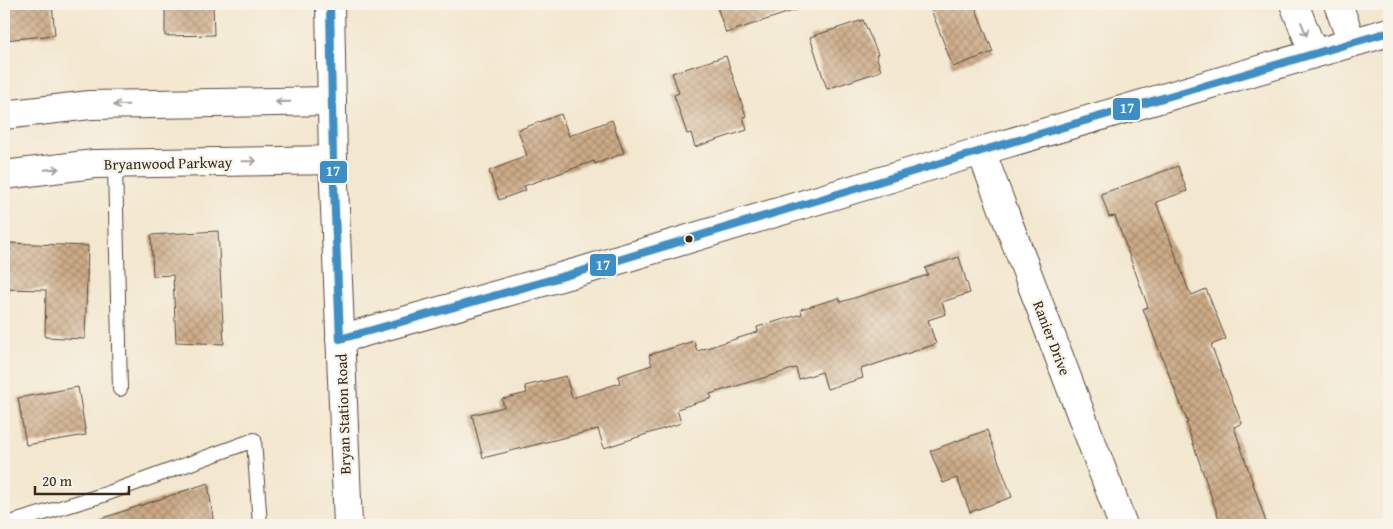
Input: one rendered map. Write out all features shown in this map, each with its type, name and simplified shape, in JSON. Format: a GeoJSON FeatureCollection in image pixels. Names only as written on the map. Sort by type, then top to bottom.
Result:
{"type":"FeatureCollection","features":[{"type":"Feature","properties":{"kind":"street","name":"Bryan Station Road"},"geometry":{"type":"LineString","coordinates":[[330,4],[333,160],[348,525]]}},
{"type":"Feature","properties":{"kind":"street"},"geometry":{"type":"LineString","coordinates":[[1294,4],[1314,54]]}},
{"type":"Feature","properties":{"kind":"street"},"geometry":{"type":"LineString","coordinates":[[1338,4],[1352,43]]}},
{"type":"Feature","properties":{"kind":"street"},"geometry":{"type":"LineString","coordinates":[[340,339],[582,271],[981,151],[1389,32]]}},
{"type":"Feature","properties":{"kind":"street"},"geometry":{"type":"LineString","coordinates":[[4,115],[90,105],[332,101]]}},
{"type":"Feature","properties":{"kind":"street","name":"Ranier Drive"},"geometry":{"type":"LineString","coordinates":[[981,151],[1123,525]]}},
{"type":"Feature","properties":{"kind":"street","name":"Bryanwood Parkway"},"geometry":{"type":"LineString","coordinates":[[4,175],[94,164],[333,160]]}},
{"type":"Feature","properties":{"kind":"lane"},"geometry":{"type":"LineString","coordinates":[[115,164],[120,389]]}},
{"type":"Feature","properties":{"kind":"lane"},"geometry":{"type":"LineString","coordinates":[[4,525],[103,495],[254,440],[260,525]]}},
{"type":"Feature","properties":{"kind":"building"},"geometry":{"type":"Polygon","coordinates":[[[4,4],[52,4],[55,35],[4,40],[4,4]]]}},
{"type":"Feature","properties":{"kind":"building"},"geometry":{"type":"Polygon","coordinates":[[[165,4],[213,4],[214,35],[165,36],[165,4]]]}},
{"type":"Feature","properties":{"kind":"building"},"geometry":{"type":"Polygon","coordinates":[[[716,4],[799,4],[799,9],[726,33],[716,4]]]}},
{"type":"Feature","properties":{"kind":"building"},"geometry":{"type":"Polygon","coordinates":[[[929,4],[974,4],[993,52],[953,67],[929,4]]]}},
{"type":"Feature","properties":{"kind":"building"},"geometry":{"type":"Polygon","coordinates":[[[863,20],[878,54],[876,55],[881,71],[827,89],[810,37],[863,20]]]}},
{"type":"Feature","properties":{"kind":"building"},"geometry":{"type":"Polygon","coordinates":[[[726,56],[746,116],[743,117],[747,130],[695,147],[691,133],[687,134],[674,95],[679,93],[672,73],[726,56]]]}},
{"type":"Feature","properties":{"kind":"building"},"geometry":{"type":"Polygon","coordinates":[[[561,114],[569,136],[612,120],[624,153],[595,164],[594,161],[524,186],[526,190],[499,200],[489,171],[527,156],[518,130],[561,114]]]}},
{"type":"Feature","properties":{"kind":"building"},"geometry":{"type":"Polygon","coordinates":[[[1178,166],[1187,191],[1156,202],[1189,291],[1192,295],[1206,289],[1226,339],[1211,345],[1242,424],[1234,427],[1267,525],[1221,525],[1186,423],[1188,423],[1143,309],[1148,307],[1115,216],[1109,217],[1101,194],[1178,166]]]}},
{"type":"Feature","properties":{"kind":"building"},"geometry":{"type":"Polygon","coordinates":[[[218,231],[224,344],[176,342],[173,275],[153,276],[151,235],[218,231]]]}},
{"type":"Feature","properties":{"kind":"building"},"geometry":{"type":"Polygon","coordinates":[[[7,243],[88,246],[85,339],[45,337],[46,290],[5,289],[7,243]]]}},
{"type":"Feature","properties":{"kind":"building"},"geometry":{"type":"Polygon","coordinates":[[[959,257],[970,293],[942,302],[946,314],[928,320],[936,344],[861,369],[863,378],[827,389],[822,372],[799,379],[796,368],[710,394],[712,398],[677,409],[681,423],[604,448],[598,429],[483,458],[472,415],[504,407],[502,399],[527,393],[525,386],[566,376],[572,398],[620,383],[618,376],[652,365],[649,355],[694,341],[697,351],[758,332],[757,327],[802,314],[801,309],[839,298],[841,302],[928,275],[925,268],[959,257]]]}},
{"type":"Feature","properties":{"kind":"building"},"geometry":{"type":"Polygon","coordinates":[[[78,387],[86,435],[26,445],[18,398],[78,387]]]}},
{"type":"Feature","properties":{"kind":"building"},"geometry":{"type":"Polygon","coordinates":[[[987,430],[1012,497],[970,512],[957,478],[943,483],[930,451],[987,430]]]}},
{"type":"Feature","properties":{"kind":"building"},"geometry":{"type":"Polygon","coordinates":[[[208,483],[214,525],[95,525],[94,521],[208,483]]]}},
{"type":"Feature","properties":{"kind":"transit line","name":"17"},"geometry":{"type":"LineString","coordinates":[[330,4],[333,160],[340,339]]}},
{"type":"Feature","properties":{"kind":"transit line","name":"17"},"geometry":{"type":"LineString","coordinates":[[340,339],[582,271],[981,151],[1389,32]]}}]}
